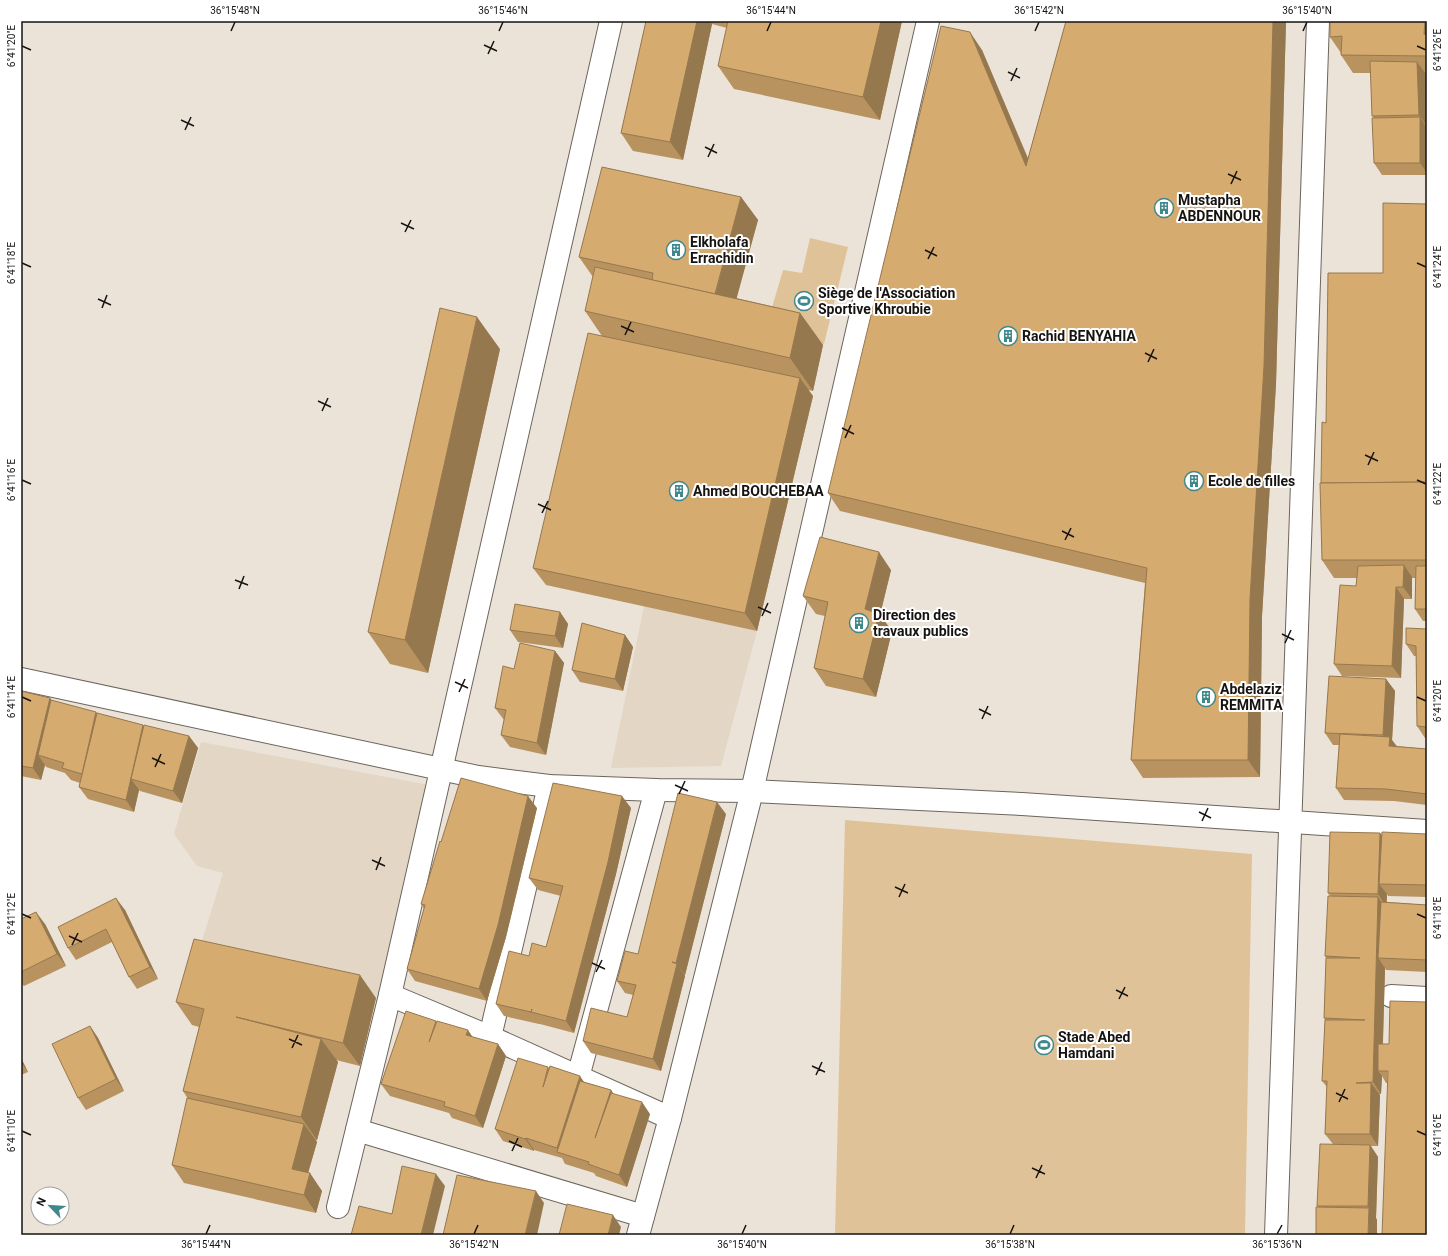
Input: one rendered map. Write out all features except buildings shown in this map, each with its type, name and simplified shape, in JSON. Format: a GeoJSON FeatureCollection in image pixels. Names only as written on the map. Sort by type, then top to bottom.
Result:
{"type":"FeatureCollection","features":[{"type":"Feature","properties":{"kind":"street"},"geometry":{"type":"LineString","coordinates":[[338,1207],[390,995],[611,21]]}},
{"type":"Feature","properties":{"kind":"street"},"geometry":{"type":"LineString","coordinates":[[357,1130],[641,1226],[670,1118],[752,792],[928,21]]}},
{"type":"Feature","properties":{"kind":"street"},"geometry":{"type":"LineString","coordinates":[[1276,1235],[1292,821],[1318,21]]}},
{"type":"Feature","properties":{"kind":"street"},"geometry":{"type":"LineString","coordinates":[[21,679],[478,777],[549,786],[752,792],[1022,804],[1427,831]]}},
{"type":"Feature","properties":{"kind":"street"},"geometry":{"type":"LineString","coordinates":[[490,1037],[549,786]]}},
{"type":"Feature","properties":{"kind":"street"},"geometry":{"type":"LineString","coordinates":[[578,1077],[656,790]]}},
{"type":"Feature","properties":{"kind":"street"},"geometry":{"type":"LineString","coordinates":[[390,995],[490,1037],[670,1118]]}},
{"type":"Feature","properties":{"kind":"street"},"geometry":{"type":"LineString","coordinates":[[1391,996],[1427,998]]}},
{"type":"Feature","properties":{"kind":"shaded area","name":"Siège de l'Association Sportive Khroubie"},"geometry":{"type":"Polygon","coordinates":[[[810,238],[848,247],[824,344],[766,328],[783,270],[802,273],[810,238]]]}},
{"type":"Feature","properties":{"kind":"shaded area"},"geometry":{"type":"Polygon","coordinates":[[[644,606],[757,631],[721,766],[611,768],[644,606]]]}},
{"type":"Feature","properties":{"kind":"shaded area"},"geometry":{"type":"Polygon","coordinates":[[[201,742],[429,785],[378,997],[197,957],[223,873],[197,866],[174,834],[201,742]]]}},
{"type":"Feature","properties":{"kind":"shaded area","name":"Stade Abed Hamdani"},"geometry":{"type":"Polygon","coordinates":[[[845,820],[1252,854],[1245,1235],[835,1235],[845,820]]]}},
{"type":"Feature","properties":{"kind":"place","name":"Mustapha ABDENNOUR"},"geometry":{"type":"Point","coordinates":[1164,208]}},
{"type":"Feature","properties":{"kind":"place","name":"Elkholafa Errachidin"},"geometry":{"type":"Point","coordinates":[676,250]}},
{"type":"Feature","properties":{"kind":"place","name":"Siège de l'Association Sportive Khroubie"},"geometry":{"type":"Point","coordinates":[804,301]}},
{"type":"Feature","properties":{"kind":"place","name":"Rachid BENYAHIA"},"geometry":{"type":"Point","coordinates":[1008,336]}},
{"type":"Feature","properties":{"kind":"place","name":"Ecole de filles"},"geometry":{"type":"Point","coordinates":[1194,481]}},
{"type":"Feature","properties":{"kind":"place","name":"Ahmed BOUCHEBAA"},"geometry":{"type":"Point","coordinates":[679,491]}},
{"type":"Feature","properties":{"kind":"place","name":"Direction des travaux publics"},"geometry":{"type":"Point","coordinates":[859,623]}},
{"type":"Feature","properties":{"kind":"place","name":"Abdelaziz REMMITA"},"geometry":{"type":"Point","coordinates":[1206,697]}},
{"type":"Feature","properties":{"kind":"place","name":"Stade Abed Hamdani"},"geometry":{"type":"Point","coordinates":[1044,1045]}}]}
